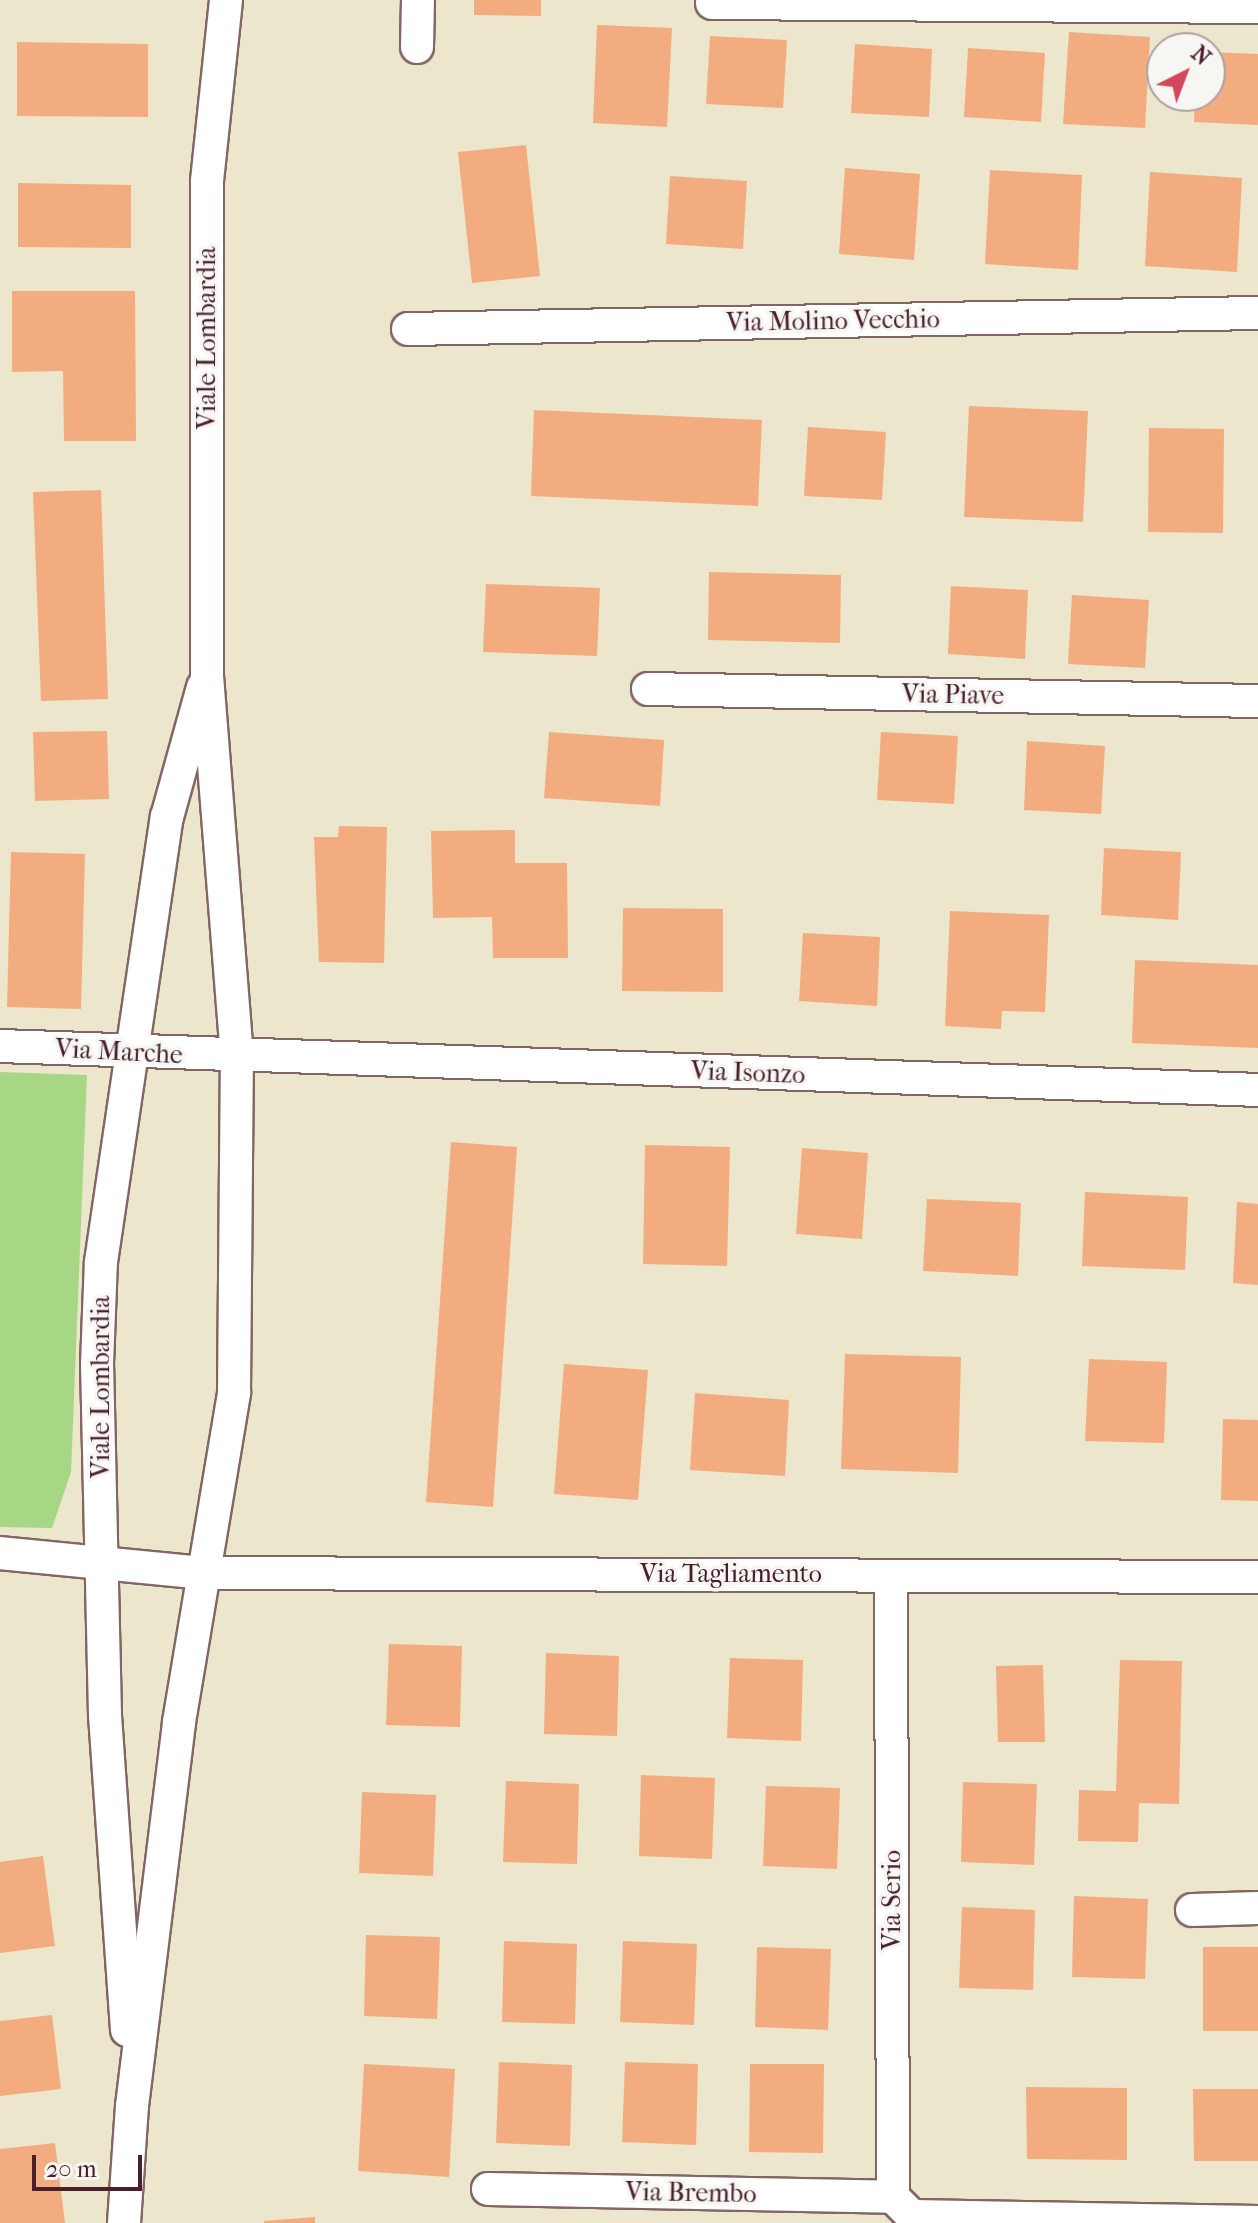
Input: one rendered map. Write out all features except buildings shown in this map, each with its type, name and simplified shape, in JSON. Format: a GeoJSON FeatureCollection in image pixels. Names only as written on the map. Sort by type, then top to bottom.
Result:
{"type":"FeatureCollection","features":[{"type":"Feature","properties":{"kind":"street","name":"Viale Lombardia"},"geometry":{"type":"LineString","coordinates":[[124,2223],[132,2106],[179,1722],[234,1393],[237,1057],[207,677],[207,181],[226,0]]}},
{"type":"Feature","properties":{"kind":"street"},"geometry":{"type":"LineString","coordinates":[[417,47],[418,0]]}},
{"type":"Feature","properties":{"kind":"street"},"geometry":{"type":"LineString","coordinates":[[712,3],[1258,7]]}},
{"type":"Feature","properties":{"kind":"street","name":"Via Molino Vecchio"},"geometry":{"type":"LineString","coordinates":[[408,329],[1258,313]]}},
{"type":"Feature","properties":{"kind":"street","name":"Viale Lombardia"},"geometry":{"type":"LineString","coordinates":[[132,2106],[105,1715],[97,1364],[101,1262],[130,1053],[173,786],[207,677]]}},
{"type":"Feature","properties":{"kind":"street","name":"Via Piave"},"geometry":{"type":"LineString","coordinates":[[648,689],[1258,701]]}},
{"type":"Feature","properties":{"kind":"street","name":"Via Marche"},"geometry":{"type":"LineString","coordinates":[[0,1046],[237,1057]]}},
{"type":"Feature","properties":{"kind":"street","name":"Via Isonzo"},"geometry":{"type":"LineString","coordinates":[[237,1057],[1258,1090]]}},
{"type":"Feature","properties":{"kind":"street"},"geometry":{"type":"LineString","coordinates":[[0,1553],[102,1562]]}},
{"type":"Feature","properties":{"kind":"street","name":"Via Tagliamento"},"geometry":{"type":"LineString","coordinates":[[102,1562],[204,1573],[1258,1577]]}},
{"type":"Feature","properties":{"kind":"street","name":"Via Serio"},"geometry":{"type":"LineString","coordinates":[[891,1576],[902,2207]]}},
{"type":"Feature","properties":{"kind":"street"},"geometry":{"type":"LineString","coordinates":[[1192,1910],[1258,1908]]}},
{"type":"Feature","properties":{"kind":"street","name":"Via Brembo"},"geometry":{"type":"LineString","coordinates":[[488,2189],[1258,2222]]}},
{"type":"Feature","properties":{"kind":"green space"},"geometry":{"type":"Polygon","coordinates":[[[0,1072],[87,1075],[71,1472],[52,1528],[0,1527],[0,1072]]]}}]}
